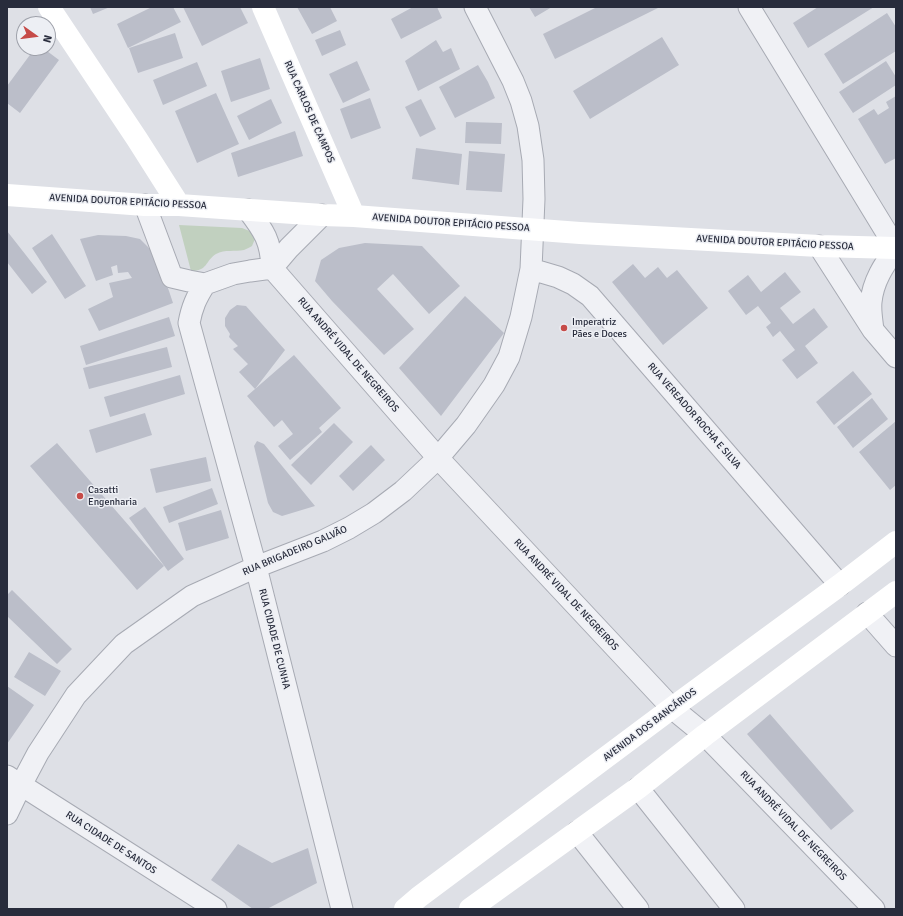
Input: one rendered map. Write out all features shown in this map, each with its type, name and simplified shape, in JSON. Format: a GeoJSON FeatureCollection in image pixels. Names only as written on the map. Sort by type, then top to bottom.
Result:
{"type":"FeatureCollection","features":[{"type":"Feature","properties":{"kind":"main road"},"geometry":{"type":"LineString","coordinates":[[49,7],[179,205]]}},
{"type":"Feature","properties":{"kind":"main road","name":"RUA CARLOS DE CAMPOS"},"geometry":{"type":"LineString","coordinates":[[263,7],[354,216]]}},
{"type":"Feature","properties":{"kind":"main road","name":"AVENIDA DOUTOR EPITÁCIO PESSOA"},"geometry":{"type":"LineString","coordinates":[[7,194],[145,204],[354,216],[580,233],[819,246],[896,248]]}},
{"type":"Feature","properties":{"kind":"main road","name":"AVENIDA DOS BANCÁRIOS"},"geometry":{"type":"LineString","coordinates":[[405,909],[419,897],[896,542]]}},
{"type":"Feature","properties":{"kind":"main road"},"geometry":{"type":"LineString","coordinates":[[470,909],[638,788],[705,735],[867,612],[896,592]]}},
{"type":"Feature","properties":{"kind":"street","name":"RUA BRIGADEIRO GALVÃO"},"geometry":{"type":"LineString","coordinates":[[7,814],[14,780],[38,753],[76,695],[124,644],[192,596],[256,567],[323,541],[374,513],[403,491],[438,458],[466,425],[494,385],[509,357],[521,317],[531,269],[534,199],[533,160],[528,126],[521,101],[513,81],[475,7]]}},
{"type":"Feature","properties":{"kind":"street"},"geometry":{"type":"LineString","coordinates":[[749,7],[896,248],[882,268],[875,282],[870,303],[873,330]]}},
{"type":"Feature","properties":{"kind":"street"},"geometry":{"type":"LineString","coordinates":[[145,204],[172,277],[205,284],[233,274],[272,268],[289,248],[322,215]]}},
{"type":"Feature","properties":{"kind":"street"},"geometry":{"type":"LineString","coordinates":[[248,210],[261,226],[268,242],[272,260],[272,268]]}},
{"type":"Feature","properties":{"kind":"street"},"geometry":{"type":"LineString","coordinates":[[819,246],[873,330],[896,357]]}},
{"type":"Feature","properties":{"kind":"street","name":"RUA ANDRÉ VIDAL DE NEGREIROS"},"geometry":{"type":"LineString","coordinates":[[272,268],[438,458],[672,708],[705,735],[874,909]]}},
{"type":"Feature","properties":{"kind":"street","name":"RUA VEREADOR ROCHA E SILVA"},"geometry":{"type":"LineString","coordinates":[[531,269],[558,277],[573,284],[590,296],[840,585]]}},
{"type":"Feature","properties":{"kind":"street","name":"RUA CIDADE DE CUNHA"},"geometry":{"type":"LineString","coordinates":[[205,284],[196,297],[189,323],[256,567],[342,909]]}},
{"type":"Feature","properties":{"kind":"street"},"geometry":{"type":"LineString","coordinates":[[867,612],[896,646]]}},
{"type":"Feature","properties":{"kind":"street","name":"RUA CIDADE DE SANTOS"},"geometry":{"type":"LineString","coordinates":[[14,780],[216,909]]}},
{"type":"Feature","properties":{"kind":"street"},"geometry":{"type":"LineString","coordinates":[[638,788],[734,909]]}},
{"type":"Feature","properties":{"kind":"street"},"geometry":{"type":"LineString","coordinates":[[576,832],[638,909]]}},
{"type":"Feature","properties":{"kind":"green space"},"geometry":{"type":"Polygon","coordinates":[[[179,225],[242,228],[252,232],[255,239],[252,246],[247,249],[241,251],[219,252],[201,269],[191,271],[179,225]]]}},
{"type":"Feature","properties":{"kind":"building"},"geometry":{"type":"Polygon","coordinates":[[[90,7],[110,7],[93,14],[90,7]]]}},
{"type":"Feature","properties":{"kind":"building"},"geometry":{"type":"Polygon","coordinates":[[[152,7],[173,7],[181,22],[128,48],[117,24],[152,7]]]}},
{"type":"Feature","properties":{"kind":"building"},"geometry":{"type":"Polygon","coordinates":[[[183,7],[240,7],[248,23],[202,46],[183,7]]]}},
{"type":"Feature","properties":{"kind":"building"},"geometry":{"type":"Polygon","coordinates":[[[297,7],[330,7],[337,21],[312,34],[297,7]]]}},
{"type":"Feature","properties":{"kind":"building"},"geometry":{"type":"Polygon","coordinates":[[[413,7],[437,7],[442,18],[401,39],[391,19],[413,7]]]}},
{"type":"Feature","properties":{"kind":"building"},"geometry":{"type":"Polygon","coordinates":[[[529,7],[552,7],[535,17],[529,7]]]}},
{"type":"Feature","properties":{"kind":"building"},"geometry":{"type":"Polygon","coordinates":[[[597,7],[660,7],[555,59],[543,34],[597,7]]]}},
{"type":"Feature","properties":{"kind":"building"},"geometry":{"type":"Polygon","coordinates":[[[818,7],[874,7],[808,48],[793,23],[818,7]]]}},
{"type":"Feature","properties":{"kind":"building"},"geometry":{"type":"Polygon","coordinates":[[[887,13],[896,27],[896,51],[843,84],[824,54],[887,13]]]}},
{"type":"Feature","properties":{"kind":"building"},"geometry":{"type":"Polygon","coordinates":[[[340,30],[346,45],[322,56],[315,40],[340,30]]]}},
{"type":"Feature","properties":{"kind":"building"},"geometry":{"type":"Polygon","coordinates":[[[175,33],[183,58],[138,73],[129,48],[175,33]]]}},
{"type":"Feature","properties":{"kind":"building"},"geometry":{"type":"Polygon","coordinates":[[[662,37],[679,65],[590,119],[573,91],[662,37]]]}},
{"type":"Feature","properties":{"kind":"building"},"geometry":{"type":"Polygon","coordinates":[[[436,40],[443,52],[451,48],[460,69],[418,91],[405,61],[436,40]]]}},
{"type":"Feature","properties":{"kind":"building"},"geometry":{"type":"Polygon","coordinates":[[[29,56],[54,56],[59,60],[20,113],[7,103],[7,86],[29,56]]]}},
{"type":"Feature","properties":{"kind":"building"},"geometry":{"type":"Polygon","coordinates":[[[260,58],[270,89],[231,102],[221,71],[260,58]]]}},
{"type":"Feature","properties":{"kind":"building"},"geometry":{"type":"Polygon","coordinates":[[[357,61],[370,90],[343,103],[329,74],[357,61]]]}},
{"type":"Feature","properties":{"kind":"building"},"geometry":{"type":"Polygon","coordinates":[[[886,61],[896,77],[896,85],[853,113],[839,92],[886,61]]]}},
{"type":"Feature","properties":{"kind":"building"},"geometry":{"type":"Polygon","coordinates":[[[197,62],[207,86],[163,105],[153,80],[197,62]]]}},
{"type":"Feature","properties":{"kind":"building"},"geometry":{"type":"Polygon","coordinates":[[[478,65],[495,98],[455,118],[439,87],[478,65]]]}},
{"type":"Feature","properties":{"kind":"building"},"geometry":{"type":"Polygon","coordinates":[[[216,93],[239,144],[197,163],[175,111],[216,93]]]}},
{"type":"Feature","properties":{"kind":"building"},"geometry":{"type":"Polygon","coordinates":[[[896,96],[896,158],[885,164],[858,119],[874,109],[878,115],[889,108],[886,102],[896,96]]]}},
{"type":"Feature","properties":{"kind":"building"},"geometry":{"type":"Polygon","coordinates":[[[370,98],[381,128],[351,139],[340,109],[370,98]]]}},
{"type":"Feature","properties":{"kind":"building"},"geometry":{"type":"Polygon","coordinates":[[[271,99],[282,123],[249,140],[237,116],[271,99]]]}},
{"type":"Feature","properties":{"kind":"building"},"geometry":{"type":"Polygon","coordinates":[[[421,99],[436,129],[420,137],[405,107],[421,99]]]}},
{"type":"Feature","properties":{"kind":"building"},"geometry":{"type":"Polygon","coordinates":[[[466,122],[502,123],[501,144],[465,143],[466,122]]]}},
{"type":"Feature","properties":{"kind":"building"},"geometry":{"type":"Polygon","coordinates":[[[295,131],[303,156],[238,177],[231,153],[295,131]]]}},
{"type":"Feature","properties":{"kind":"building"},"geometry":{"type":"Polygon","coordinates":[[[416,148],[462,154],[459,185],[412,179],[416,148]]]}},
{"type":"Feature","properties":{"kind":"building"},"geometry":{"type":"Polygon","coordinates":[[[469,151],[505,154],[502,192],[466,190],[469,151]]]}},
{"type":"Feature","properties":{"kind":"building"},"geometry":{"type":"Polygon","coordinates":[[[7,231],[47,282],[32,294],[7,262],[7,231]]]}},
{"type":"Feature","properties":{"kind":"building"},"geometry":{"type":"Polygon","coordinates":[[[52,234],[86,286],[65,299],[32,248],[52,234]]]}},
{"type":"Feature","properties":{"kind":"building"},"geometry":{"type":"Polygon","coordinates":[[[98,235],[126,236],[140,239],[156,256],[173,303],[99,331],[88,309],[113,297],[109,283],[132,278],[128,272],[118,273],[117,265],[111,267],[113,275],[96,281],[80,239],[98,235]]]}},
{"type":"Feature","properties":{"kind":"building"},"geometry":{"type":"Polygon","coordinates":[[[365,243],[422,246],[460,286],[429,314],[393,274],[377,289],[414,329],[384,355],[332,301],[315,281],[321,260],[339,248],[365,243]]]}},
{"type":"Feature","properties":{"kind":"building"},"geometry":{"type":"Polygon","coordinates":[[[633,264],[645,278],[658,267],[667,278],[677,270],[708,308],[663,345],[612,282],[633,264]]]}},
{"type":"Feature","properties":{"kind":"building"},"geometry":{"type":"Polygon","coordinates":[[[785,272],[801,292],[780,308],[793,324],[814,308],[828,327],[805,346],[818,363],[797,379],[782,360],[795,350],[780,331],[773,337],[766,327],[771,323],[758,306],[746,315],[728,291],[748,275],[761,292],[785,272]]]}},
{"type":"Feature","properties":{"kind":"building"},"geometry":{"type":"Polygon","coordinates":[[[465,296],[504,333],[441,416],[399,368],[465,296]]]}},
{"type":"Feature","properties":{"kind":"building"},"geometry":{"type":"Polygon","coordinates":[[[237,305],[246,306],[285,350],[255,389],[239,372],[248,364],[233,349],[238,346],[229,337],[230,334],[225,326],[225,318],[230,310],[237,305]]]}},
{"type":"Feature","properties":{"kind":"building"},"geometry":{"type":"Polygon","coordinates":[[[169,317],[175,336],[86,365],[80,346],[169,317]]]}},
{"type":"Feature","properties":{"kind":"building"},"geometry":{"type":"Polygon","coordinates":[[[167,347],[172,367],[89,389],[83,368],[167,347]]]}},
{"type":"Feature","properties":{"kind":"building"},"geometry":{"type":"Polygon","coordinates":[[[294,355],[341,408],[319,428],[322,432],[290,460],[278,446],[293,434],[282,420],[274,427],[247,396],[294,355]]]}},
{"type":"Feature","properties":{"kind":"building"},"geometry":{"type":"Polygon","coordinates":[[[853,371],[872,394],[834,425],[816,402],[853,371]]]}},
{"type":"Feature","properties":{"kind":"building"},"geometry":{"type":"Polygon","coordinates":[[[180,375],[185,394],[110,417],[104,397],[180,375]]]}},
{"type":"Feature","properties":{"kind":"building"},"geometry":{"type":"Polygon","coordinates":[[[872,398],[888,419],[853,448],[837,427],[872,398]]]}},
{"type":"Feature","properties":{"kind":"building"},"geometry":{"type":"Polygon","coordinates":[[[145,413],[152,435],[96,453],[89,430],[145,413]]]}},
{"type":"Feature","properties":{"kind":"building"},"geometry":{"type":"Polygon","coordinates":[[[896,421],[896,485],[890,490],[859,452],[896,421]]]}},
{"type":"Feature","properties":{"kind":"building"},"geometry":{"type":"Polygon","coordinates":[[[334,423],[353,442],[311,485],[291,465],[334,423]]]}},
{"type":"Feature","properties":{"kind":"building"},"geometry":{"type":"Polygon","coordinates":[[[257,441],[264,444],[315,506],[282,516],[273,512],[268,503],[254,446],[257,441]]]}},
{"type":"Feature","properties":{"kind":"building"},"geometry":{"type":"Polygon","coordinates":[[[57,443],[164,566],[137,590],[30,466],[57,443]]]}},
{"type":"Feature","properties":{"kind":"building"},"geometry":{"type":"Polygon","coordinates":[[[371,445],[385,460],[353,491],[339,476],[371,445]]]}},
{"type":"Feature","properties":{"kind":"building"},"geometry":{"type":"Polygon","coordinates":[[[206,457],[211,481],[156,493],[150,469],[206,457]]]}},
{"type":"Feature","properties":{"kind":"building"},"geometry":{"type":"Polygon","coordinates":[[[212,488],[218,504],[169,523],[163,507],[212,488]]]}},
{"type":"Feature","properties":{"kind":"building"},"geometry":{"type":"Polygon","coordinates":[[[145,507],[184,559],[168,571],[129,518],[145,507]]]}},
{"type":"Feature","properties":{"kind":"building"},"geometry":{"type":"Polygon","coordinates":[[[221,510],[229,538],[186,551],[178,523],[221,510]]]}},
{"type":"Feature","properties":{"kind":"building"},"geometry":{"type":"Polygon","coordinates":[[[12,590],[72,649],[57,664],[7,616],[7,595],[12,590]]]}},
{"type":"Feature","properties":{"kind":"building"},"geometry":{"type":"Polygon","coordinates":[[[29,652],[61,671],[45,696],[14,677],[29,652]]]}},
{"type":"Feature","properties":{"kind":"building"},"geometry":{"type":"Polygon","coordinates":[[[7,686],[34,705],[7,744],[7,686]]]}},
{"type":"Feature","properties":{"kind":"building"},"geometry":{"type":"Polygon","coordinates":[[[770,714],[854,811],[831,830],[747,734],[770,714]]]}},
{"type":"Feature","properties":{"kind":"building"},"geometry":{"type":"Polygon","coordinates":[[[238,844],[272,863],[308,848],[317,883],[267,909],[253,909],[211,880],[238,844]]]}},
{"type":"Feature","properties":{"kind":"place","name":"Imperatriz Pães e Doces"},"geometry":{"type":"Point","coordinates":[564,328]}},
{"type":"Feature","properties":{"kind":"place","name":"Casatti Engenharia"},"geometry":{"type":"Point","coordinates":[80,496]}}]}
